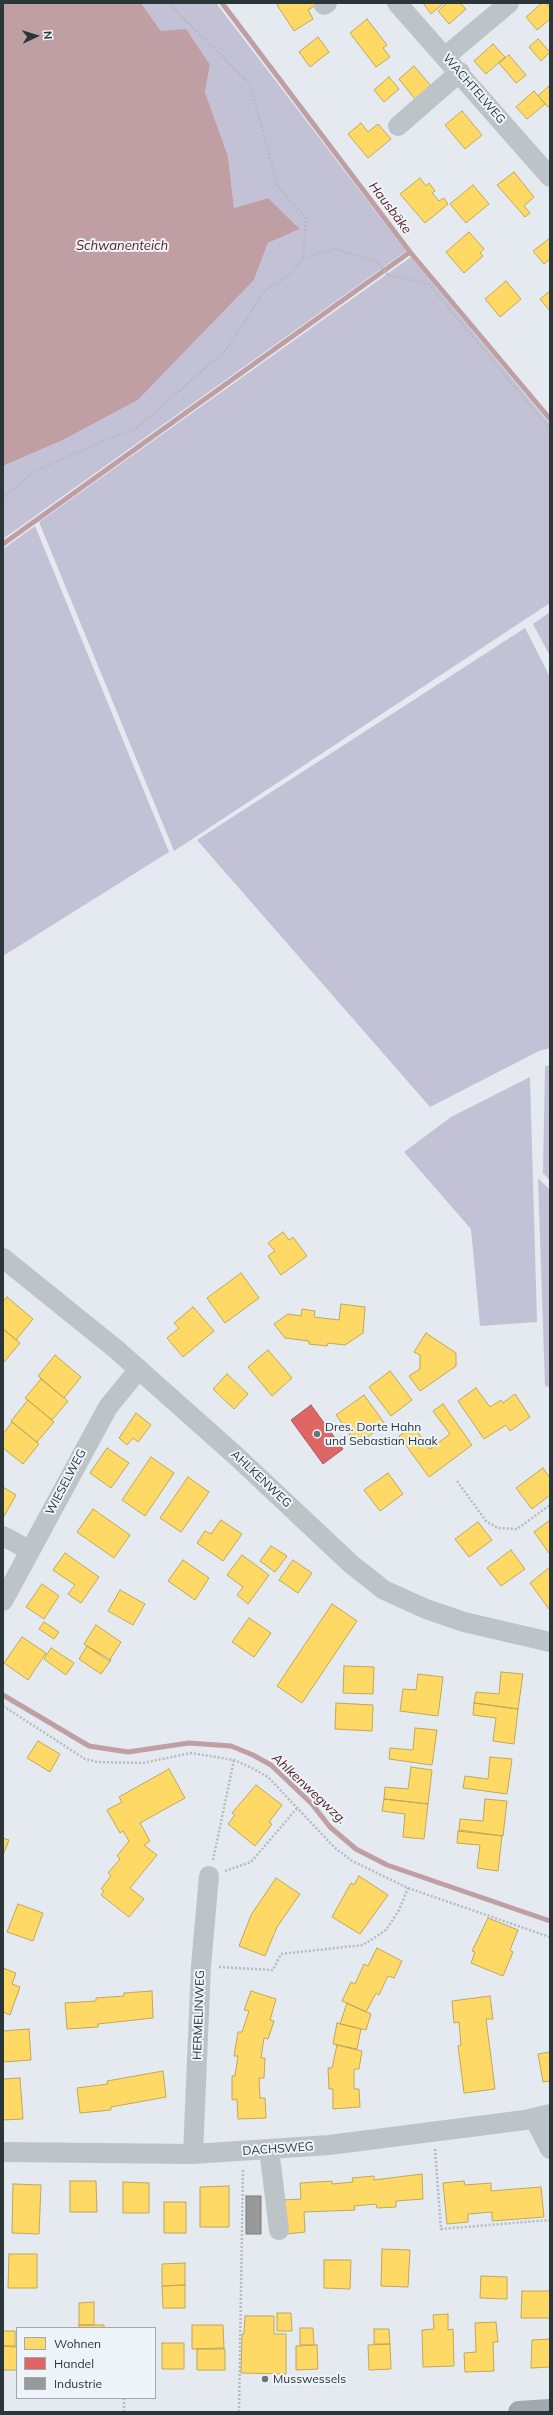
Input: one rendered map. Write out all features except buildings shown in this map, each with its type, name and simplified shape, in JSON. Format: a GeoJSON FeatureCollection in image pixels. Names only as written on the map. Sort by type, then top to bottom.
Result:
{"type":"FeatureCollection","features":[{"type":"Feature","properties":{"kind":"main road"},"geometry":{"type":"LineString","coordinates":[[519,2412],[550,2410]]}},
{"type":"Feature","properties":{"kind":"street","name":"WACHTELWEG"},"geometry":{"type":"LineString","coordinates":[[397,3],[446,56],[550,177]]}},
{"type":"Feature","properties":{"kind":"street"},"geometry":{"type":"LineString","coordinates":[[446,56],[509,3]]}},
{"type":"Feature","properties":{"kind":"street"},"geometry":{"type":"LineString","coordinates":[[398,126],[460,72]]}},
{"type":"Feature","properties":{"kind":"street","name":"AHLKENWEG"},"geometry":{"type":"LineString","coordinates":[[3,1258],[22,1272],[139,1370],[352,1564],[384,1590],[426,1609],[464,1622],[550,1642]]}},
{"type":"Feature","properties":{"kind":"street","name":"WIESELWEG"},"geometry":{"type":"LineString","coordinates":[[3,1601],[29,1550],[108,1407],[139,1370]]}},
{"type":"Feature","properties":{"kind":"street"},"geometry":{"type":"LineString","coordinates":[[3,1536],[29,1550]]}},
{"type":"Feature","properties":{"kind":"street","name":"HERMELINWEG"},"geometry":{"type":"LineString","coordinates":[[193,2154],[201,1966],[209,1876]]}},
{"type":"Feature","properties":{"kind":"street"},"geometry":{"type":"LineString","coordinates":[[542,2116],[550,2149]]}},
{"type":"Feature","properties":{"kind":"street","name":"DACHSWEG"},"geometry":{"type":"LineString","coordinates":[[3,2152],[193,2154],[243,2151],[329,2145],[542,2116]]}},
{"type":"Feature","properties":{"kind":"street"},"geometry":{"type":"LineString","coordinates":[[269,2149],[279,2230]]}},
{"type":"Feature","properties":{"kind":"path"},"geometry":{"type":"LineString","coordinates":[[3,498],[35,471],[139,426],[226,350],[265,290],[290,275],[303,258],[306,217],[278,187],[250,84],[168,3]]}},
{"type":"Feature","properties":{"kind":"path"},"geometry":{"type":"LineString","coordinates":[[303,258],[335,249],[378,262],[388,275],[429,284],[550,429]]}},
{"type":"Feature","properties":{"kind":"path"},"geometry":{"type":"LineString","coordinates":[[457,1480],[486,1521],[498,1528],[517,1529],[550,1505]]}},
{"type":"Feature","properties":{"kind":"path"},"geometry":{"type":"LineString","coordinates":[[3,1706],[85,1759],[97,1762],[143,1763],[190,1753],[234,1760],[268,1777],[298,1807],[334,1847],[352,1861],[408,1888],[550,1937]]}},
{"type":"Feature","properties":{"kind":"path"},"geometry":{"type":"LineString","coordinates":[[209,1876],[234,1760]]}},
{"type":"Feature","properties":{"kind":"path"},"geometry":{"type":"LineString","coordinates":[[209,1876],[251,1862],[298,1807]]}},
{"type":"Feature","properties":{"kind":"path"},"geometry":{"type":"LineString","coordinates":[[201,1966],[274,1970],[281,1954],[363,1945],[386,1930],[399,1910],[408,1888]]}},
{"type":"Feature","properties":{"kind":"path"},"geometry":{"type":"LineString","coordinates":[[433,2132],[441,2228],[550,2220]]}},
{"type":"Feature","properties":{"kind":"path"},"geometry":{"type":"LineString","coordinates":[[239,2412],[243,2151]]}},
{"type":"Feature","properties":{"kind":"path"},"geometry":{"type":"LineString","coordinates":[[124,2399],[124,2412]]}},
{"type":"Feature","properties":{"kind":"shaded area"},"geometry":{"type":"Polygon","coordinates":[[[141,3],[216,3],[406,251],[3,539],[3,466],[63,440],[138,400],[254,280],[268,243],[300,229],[268,198],[234,208],[228,156],[205,92],[210,65],[161,31],[141,3]]]}},
{"type":"Feature","properties":{"kind":"shaded area"},"geometry":{"type":"Polygon","coordinates":[[[411,257],[550,424],[550,603],[174,851],[39,522],[411,257]]]}},
{"type":"Feature","properties":{"kind":"shaded area"},"geometry":{"type":"Polygon","coordinates":[[[35,526],[169,852],[3,956],[3,549],[35,526]]]}},
{"type":"Feature","properties":{"kind":"shaded area"},"geometry":{"type":"Polygon","coordinates":[[[550,612],[550,656],[533,624],[550,612]]]}},
{"type":"Feature","properties":{"kind":"shaded area"},"geometry":{"type":"Polygon","coordinates":[[[525,628],[550,677],[550,1048],[539,1051],[430,1107],[197,840],[525,628]]]}},
{"type":"Feature","properties":{"kind":"shaded area"},"geometry":{"type":"Polygon","coordinates":[[[550,1065],[550,1181],[543,1173],[545,1066],[550,1065]]]}},
{"type":"Feature","properties":{"kind":"shaded area"},"geometry":{"type":"Polygon","coordinates":[[[530,1077],[537,1322],[480,1326],[471,1229],[404,1152],[451,1117],[530,1077]]]}},
{"type":"Feature","properties":{"kind":"shaded area"},"geometry":{"type":"Polygon","coordinates":[[[538,1178],[550,1190],[550,1387],[545,1386],[538,1178]]]}},
{"type":"Feature","properties":{"kind":"water","name":"Schwanenteich"},"geometry":{"type":"Polygon","coordinates":[[[3,3],[141,3],[161,31],[186,29],[210,65],[205,92],[228,156],[234,208],[268,198],[300,229],[268,243],[254,280],[138,400],[63,440],[3,466],[3,3]]]}},
{"type":"Feature","properties":{"kind":"waterway","name":"Hausbäke"},"geometry":{"type":"LineString","coordinates":[[222,3],[410,252],[550,419]]}},
{"type":"Feature","properties":{"kind":"waterway"},"geometry":{"type":"LineString","coordinates":[[3,544],[410,252]]}},
{"type":"Feature","properties":{"kind":"waterway","name":"Ahlkenwegwzg."},"geometry":{"type":"LineString","coordinates":[[3,1695],[89,1746],[128,1752],[189,1743],[231,1746],[253,1755],[271,1765],[312,1804],[330,1827],[356,1849],[387,1865],[550,1921]]}},
{"type":"Feature","properties":{"kind":"place","name":"Dres. Dorte Hahn und Sebastian Haak"},"geometry":{"type":"Point","coordinates":[317,1434]}},
{"type":"Feature","properties":{"kind":"place","name":"Musswessels"},"geometry":{"type":"Point","coordinates":[265,2379]}}]}
